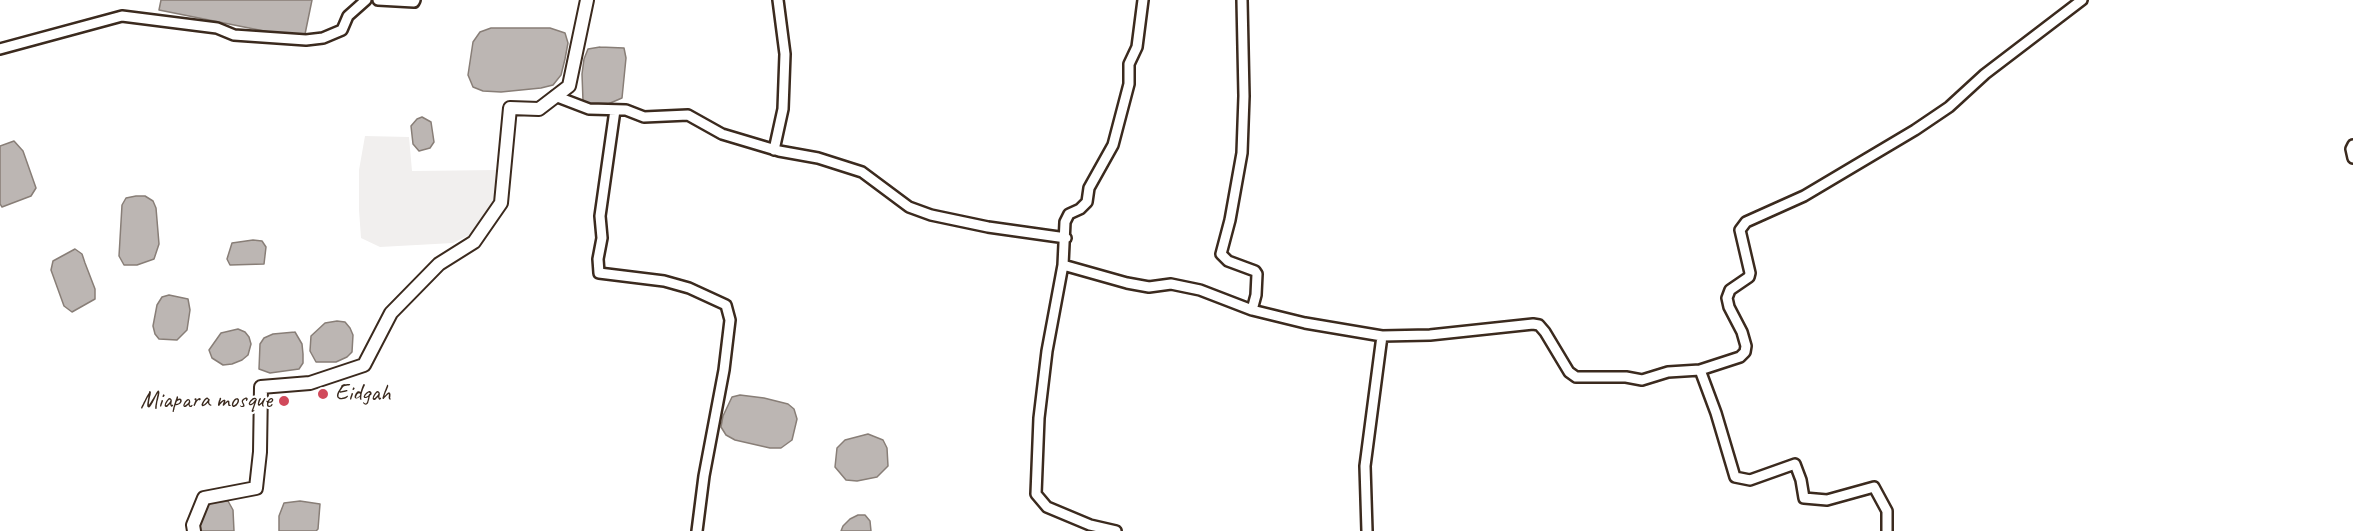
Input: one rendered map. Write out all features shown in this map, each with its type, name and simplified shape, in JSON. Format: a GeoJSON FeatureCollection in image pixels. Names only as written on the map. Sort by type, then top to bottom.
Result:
{"type":"FeatureCollection","features":[{"type":"Feature","properties":{"kind":"street"},"geometry":{"type":"LineString","coordinates":[[0,49],[122,16],[217,28],[234,35],[306,40],[323,38],[342,30],[348,16],[366,0]]}},
{"type":"Feature","properties":{"kind":"street"},"geometry":{"type":"LineString","coordinates":[[378,0],[414,2],[415,0]]}},
{"type":"Feature","properties":{"kind":"street"},"geometry":{"type":"LineString","coordinates":[[194,531],[204,498],[256,488],[261,452],[261,387],[310,383],[364,364],[392,313],[439,264],[474,242],[501,203],[510,108],[538,109],[569,86],[587,0]]}},
{"type":"Feature","properties":{"kind":"street"},"geometry":{"type":"LineString","coordinates":[[774,150],[783,109],[785,54],[778,0]]}},
{"type":"Feature","properties":{"kind":"street"},"geometry":{"type":"LineString","coordinates":[[1116,531],[1090,525],[1047,507],[1036,494],[1039,418],[1047,351],[1063,265],[1065,222],[1069,214],[1080,209],[1087,202],[1089,188],[1113,145],[1129,84],[1129,64],[1137,47],[1143,0]]}},
{"type":"Feature","properties":{"kind":"street"},"geometry":{"type":"LineString","coordinates":[[1242,0],[1244,84],[1242,153],[1230,220],[1221,254],[1228,261],[1255,271],[1257,274],[1252,310]]}},
{"type":"Feature","properties":{"kind":"street"},"geometry":{"type":"LineString","coordinates":[[1063,265],[1126,283],[1149,286],[1171,284],[1200,291],[1252,310],[1305,323],[1382,336],[1430,335],[1539,325],[1569,372],[1576,377],[1626,377],[1642,380],[1668,372],[1700,370],[1740,357],[1746,346],[1727,298],[1730,290],[1749,277],[1750,273],[1741,226],[1750,219],[1804,196],[1949,108],[1985,74],[2082,0]]}},
{"type":"Feature","properties":{"kind":"street"},"geometry":{"type":"LineString","coordinates":[[555,96],[589,109],[626,110],[644,117],[688,115],[722,134],[774,150],[818,158],[862,172],[909,207],[931,215],[988,227],[1066,238]]}},
{"type":"Feature","properties":{"kind":"street"},"geometry":{"type":"LineString","coordinates":[[615,110],[600,216],[602,238],[598,260],[599,273],[664,281],[688,288],[726,305],[730,320],[697,531]]}},
{"type":"Feature","properties":{"kind":"street"},"geometry":{"type":"LineString","coordinates":[[2353,145],[2351,149],[2353,158]]}},
{"type":"Feature","properties":{"kind":"street"},"geometry":{"type":"LineString","coordinates":[[1367,531],[1365,466],[1382,336]]}},
{"type":"Feature","properties":{"kind":"street"},"geometry":{"type":"LineString","coordinates":[[1700,370],[1716,413],[1735,477],[1750,480],[1795,464],[1804,498],[1827,500],[1874,487],[1887,511],[1887,531]]}},
{"type":"Feature","properties":{"kind":"shaded area"},"geometry":{"type":"Polygon","coordinates":[[[161,0],[312,0],[304,39],[159,10],[161,0]]]}},
{"type":"Feature","properties":{"kind":"shaded area"},"geometry":{"type":"Polygon","coordinates":[[[491,28],[550,28],[565,33],[568,43],[561,75],[553,85],[541,88],[501,92],[483,91],[473,87],[468,75],[473,42],[480,32],[491,28]]]}},
{"type":"Feature","properties":{"kind":"shaded area"},"geometry":{"type":"Polygon","coordinates":[[[624,48],[626,58],[622,98],[608,104],[586,105],[583,101],[584,59],[588,49],[624,48]]]}},
{"type":"Feature","properties":{"kind":"shaded area"},"geometry":{"type":"Polygon","coordinates":[[[422,117],[431,122],[434,142],[430,148],[419,151],[413,144],[411,126],[422,117]]]}},
{"type":"Feature","properties":{"kind":"shaded area"},"geometry":{"type":"Polygon","coordinates":[[[365,136],[409,137],[412,171],[498,170],[498,192],[485,219],[471,234],[453,243],[380,247],[361,238],[359,170],[365,136]]]}},
{"type":"Feature","properties":{"kind":"shaded area"},"geometry":{"type":"Polygon","coordinates":[[[14,141],[23,151],[36,188],[31,196],[2,207],[0,204],[0,146],[14,141]]]}},
{"type":"Feature","properties":{"kind":"shaded area"},"geometry":{"type":"Polygon","coordinates":[[[145,196],[153,201],[156,208],[159,244],[154,259],[137,265],[124,265],[119,256],[122,205],[126,198],[145,196]]]}},
{"type":"Feature","properties":{"kind":"shaded area"},"geometry":{"type":"Polygon","coordinates":[[[262,241],[266,247],[264,264],[230,265],[227,259],[232,243],[262,241]]]}},
{"type":"Feature","properties":{"kind":"shaded area"},"geometry":{"type":"Polygon","coordinates":[[[75,249],[82,254],[95,289],[95,299],[72,312],[64,306],[51,270],[53,261],[75,249]]]}},
{"type":"Feature","properties":{"kind":"shaded area"},"geometry":{"type":"Polygon","coordinates":[[[169,295],[188,299],[190,310],[187,330],[177,340],[159,339],[153,326],[157,305],[162,297],[169,295]]]}},
{"type":"Feature","properties":{"kind":"shaded area"},"geometry":{"type":"Polygon","coordinates":[[[345,322],[350,328],[353,335],[352,352],[336,362],[316,362],[310,351],[311,336],[325,323],[345,322]]]}},
{"type":"Feature","properties":{"kind":"shaded area"},"geometry":{"type":"Polygon","coordinates":[[[238,329],[249,337],[251,344],[248,355],[232,364],[223,365],[212,358],[209,350],[221,333],[238,329]]]}},
{"type":"Feature","properties":{"kind":"shaded area"},"geometry":{"type":"Polygon","coordinates":[[[295,332],[302,344],[303,363],[299,369],[270,373],[259,369],[260,344],[264,338],[273,334],[295,332]]]}},
{"type":"Feature","properties":{"kind":"shaded area"},"geometry":{"type":"Polygon","coordinates":[[[740,395],[788,404],[794,409],[797,419],[792,440],[781,448],[770,448],[735,440],[726,435],[721,427],[723,416],[732,397],[740,395]]]}},
{"type":"Feature","properties":{"kind":"shaded area"},"geometry":{"type":"Polygon","coordinates":[[[868,434],[883,440],[887,448],[888,466],[877,477],[857,481],[846,480],[835,467],[837,448],[845,440],[868,434]]]}},
{"type":"Feature","properties":{"kind":"shaded area"},"geometry":{"type":"Polygon","coordinates":[[[228,501],[233,510],[234,531],[199,531],[199,520],[203,510],[211,503],[228,501]]]}},
{"type":"Feature","properties":{"kind":"shaded area"},"geometry":{"type":"Polygon","coordinates":[[[300,501],[320,504],[318,529],[316,531],[279,531],[279,516],[284,503],[300,501]]]}},
{"type":"Feature","properties":{"kind":"shaded area"},"geometry":{"type":"Polygon","coordinates":[[[858,515],[865,515],[870,521],[871,531],[841,531],[850,519],[858,515]]]}},
{"type":"Feature","properties":{"kind":"place","name":"Eidgah"},"geometry":{"type":"Point","coordinates":[323,394]}},
{"type":"Feature","properties":{"kind":"place","name":"Miapara mosque"},"geometry":{"type":"Point","coordinates":[284,401]}}]}
